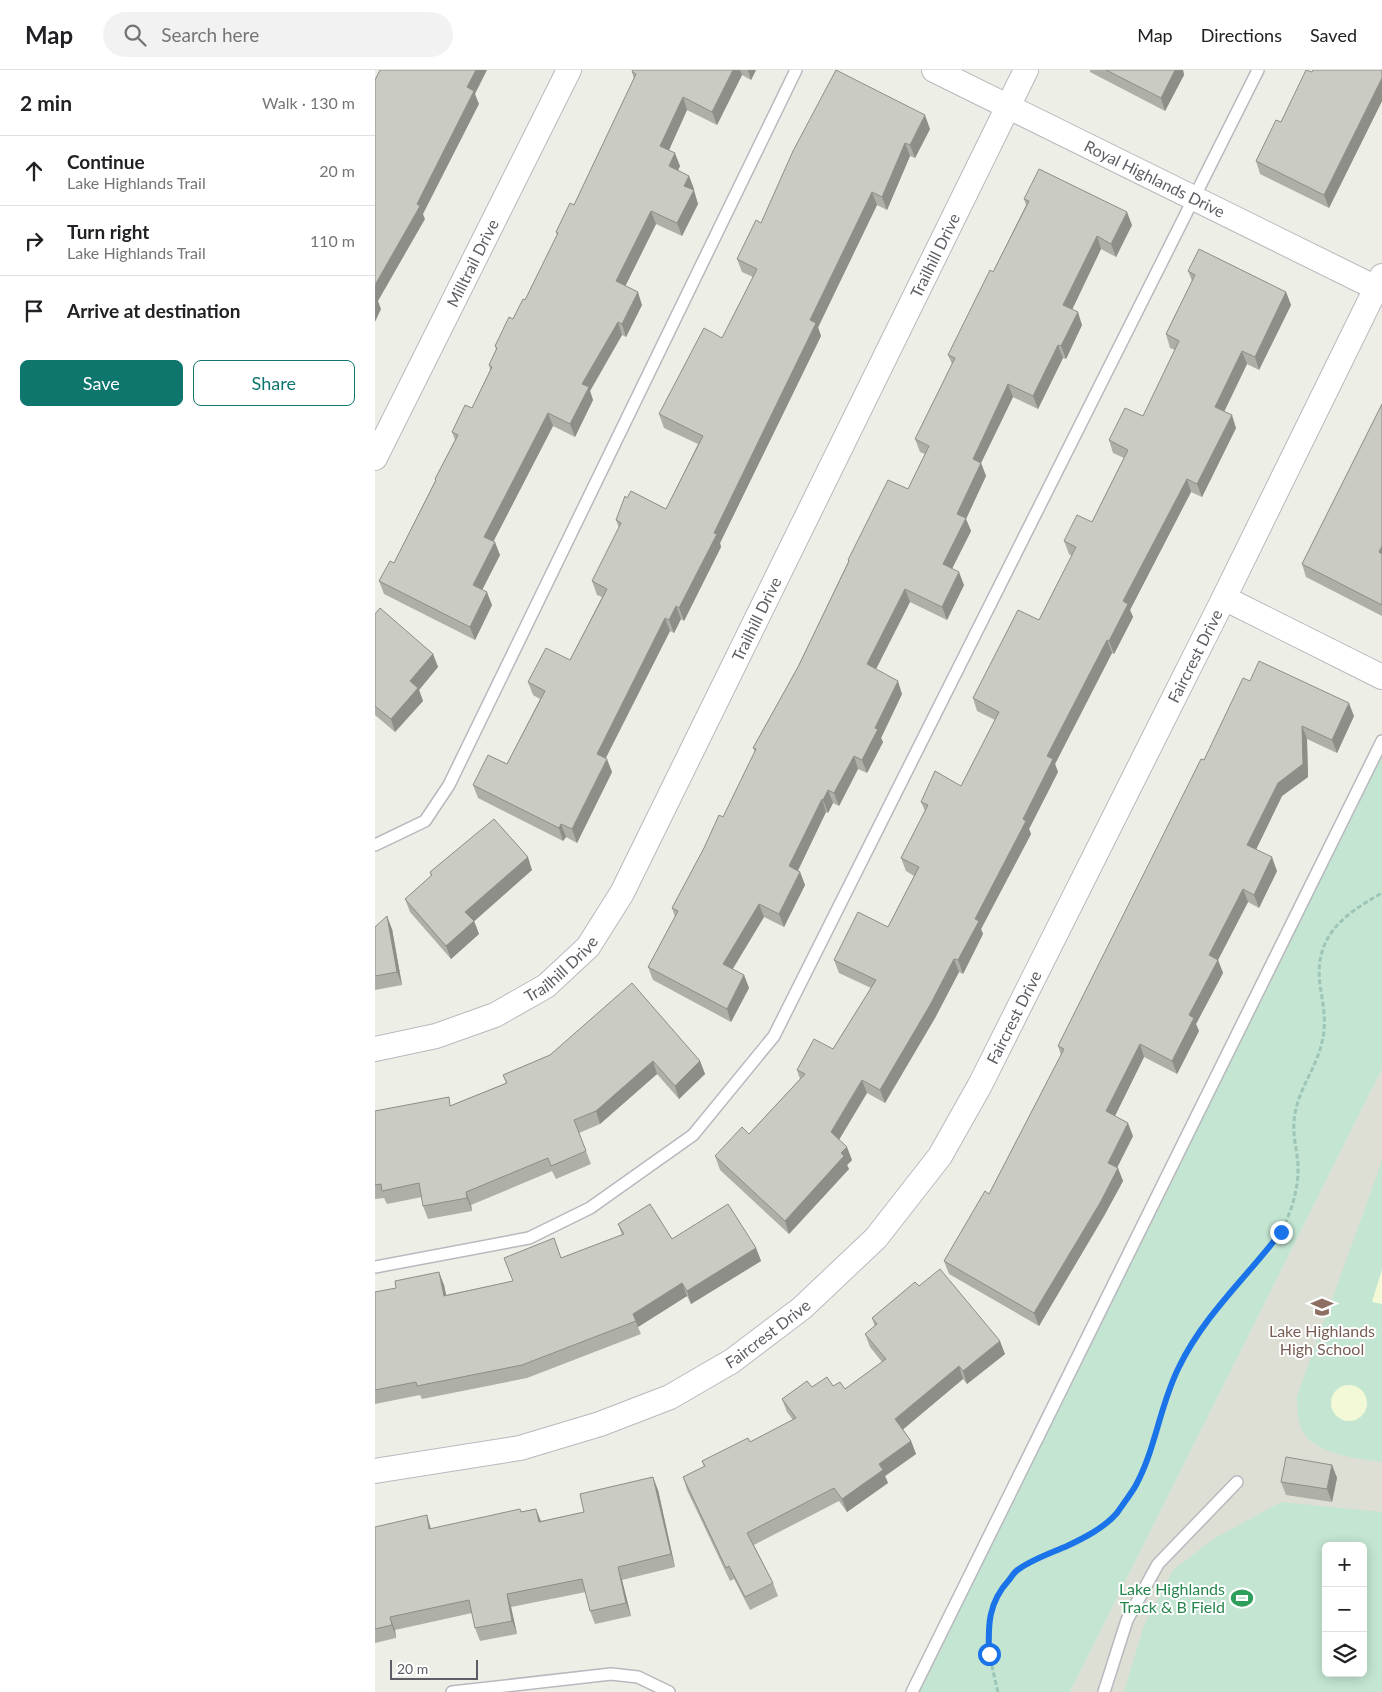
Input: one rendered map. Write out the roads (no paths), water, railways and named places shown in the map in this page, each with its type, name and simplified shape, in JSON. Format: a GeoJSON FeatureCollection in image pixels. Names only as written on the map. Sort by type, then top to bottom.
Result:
{"type":"FeatureCollection","features":[{"type":"Feature","properties":{"kind":"street","name":"Milltrail Drive"},"geometry":{"type":"LineString","coordinates":[[375,458],[569,70]]}},
{"type":"Feature","properties":{"kind":"street","name":"Royal Highlands Drive"},"geometry":{"type":"LineString","coordinates":[[934,70],[1194,198],[1379,282]]}},
{"type":"Feature","properties":{"kind":"street","name":"Trailhill Drive"},"geometry":{"type":"LineString","coordinates":[[375,1049],[436,1036],[495,1016],[546,986],[589,947],[622,893],[1026,70]]}},
{"type":"Feature","properties":{"kind":"street","name":"Faircrest Drive"},"geometry":{"type":"LineString","coordinates":[[375,1471],[520,1448],[600,1424],[670,1397],[732,1361],[802,1308],[876,1238],[940,1156],[980,1085],[1224,598],[1379,282]]}},
{"type":"Feature","properties":{"kind":"street"},"geometry":{"type":"LineString","coordinates":[[1224,598],[1382,677]]}},
{"type":"Feature","properties":{"kind":"lane"},"geometry":{"type":"LineString","coordinates":[[375,845],[425,820],[449,785],[796,70]]}},
{"type":"Feature","properties":{"kind":"lane"},"geometry":{"type":"LineString","coordinates":[[375,1267],[529,1238],[590,1208],[693,1135],[774,1036],[1258,70]]}},
{"type":"Feature","properties":{"kind":"lane"},"geometry":{"type":"LineString","coordinates":[[912,1692],[1382,741]]}},
{"type":"Feature","properties":{"kind":"lane"},"geometry":{"type":"LineString","coordinates":[[1105,1692],[1127,1620],[1158,1564],[1237,1482]]}},
{"type":"Feature","properties":{"kind":"lane"},"geometry":{"type":"LineString","coordinates":[[452,1692],[611,1674],[638,1678],[669,1692]]}},
{"type":"Feature","properties":{"kind":"place","name":"Lake Highlands High School"},"geometry":{"type":"Point","coordinates":[1322,1307]}},
{"type":"Feature","properties":{"kind":"place","name":"Lake Highlands Track & B Field"},"geometry":{"type":"Point","coordinates":[1242,1598]}}]}
